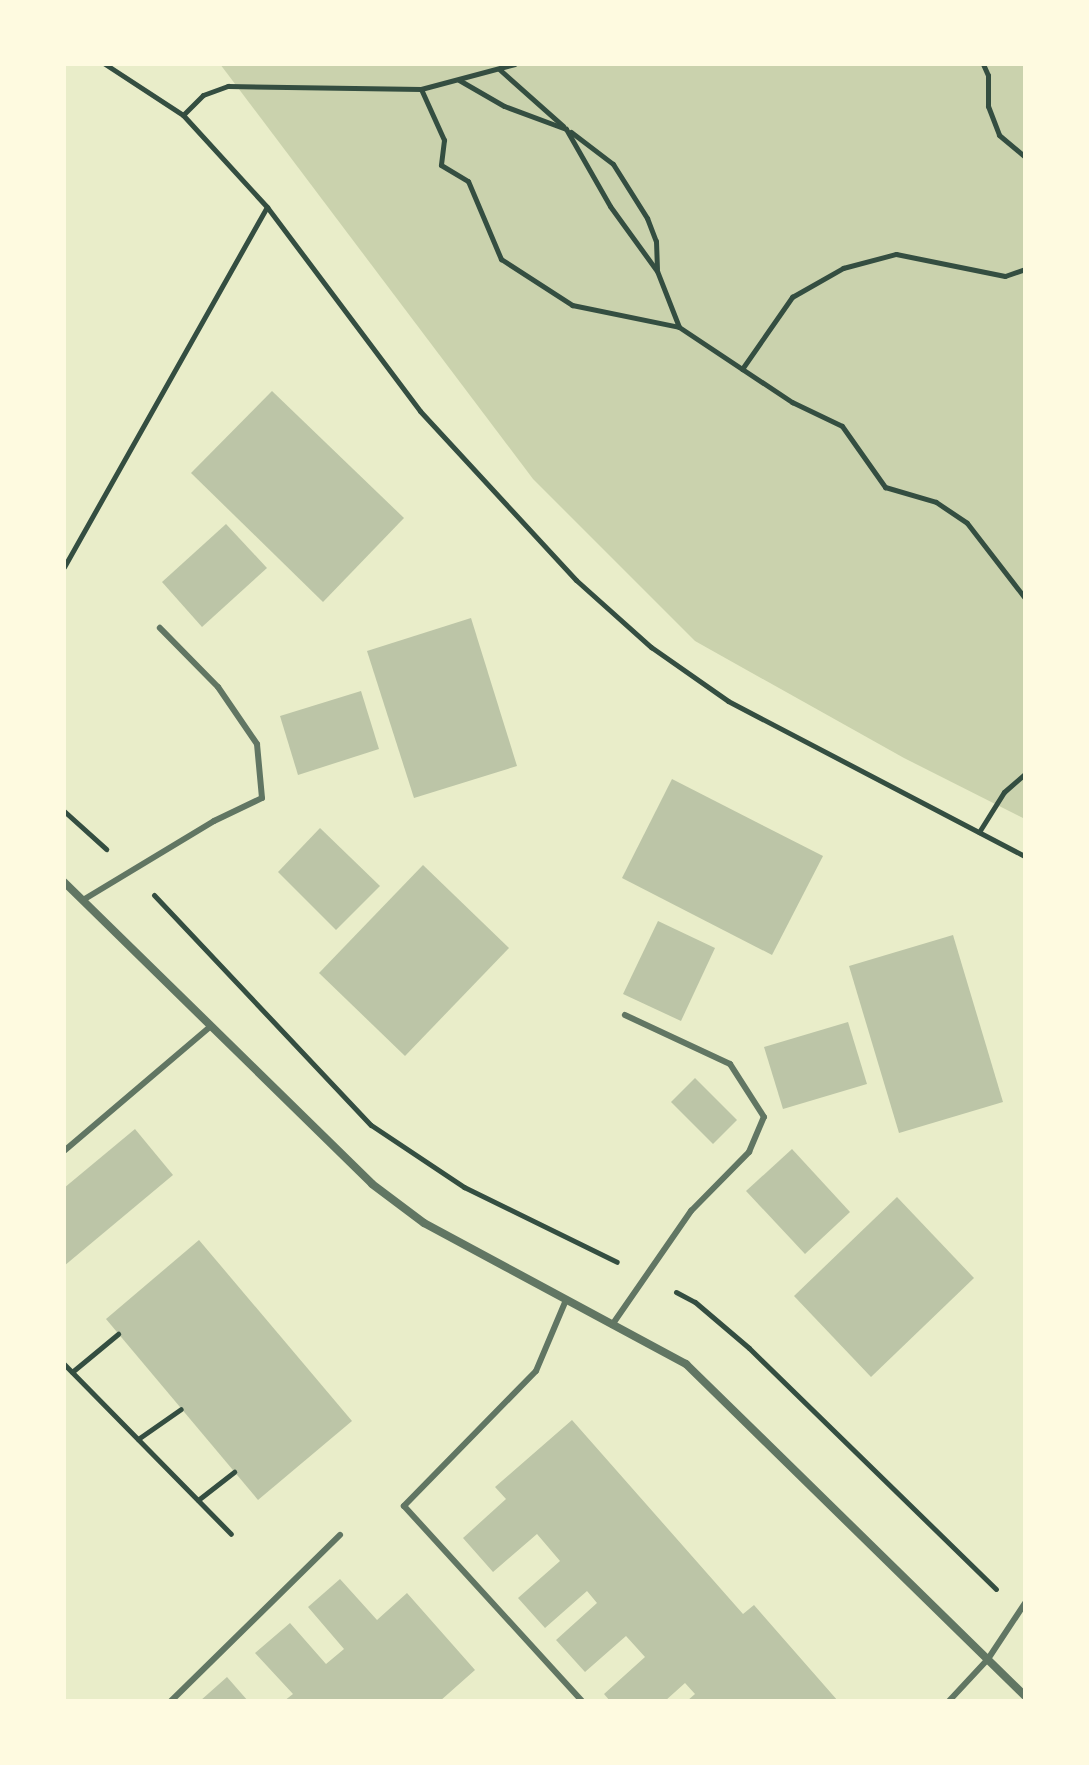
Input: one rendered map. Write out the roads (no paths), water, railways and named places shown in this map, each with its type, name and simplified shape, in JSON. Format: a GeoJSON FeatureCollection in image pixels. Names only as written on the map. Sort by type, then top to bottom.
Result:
{"type":"FeatureCollection","features":[{"type":"Feature","properties":{"kind":"street"},"geometry":{"type":"LineString","coordinates":[[64,882],[382,1192],[424,1223],[686,1364],[1025,1696]]}},
{"type":"Feature","properties":{"kind":"lane"},"geometry":{"type":"LineString","coordinates":[[83,900],[214,821],[262,798],[257,744],[218,687],[160,628]]}},
{"type":"Feature","properties":{"kind":"lane"},"geometry":{"type":"LineString","coordinates":[[612,1325],[691,1211],[749,1152],[764,1117],[730,1064],[625,1015]]}},
{"type":"Feature","properties":{"kind":"lane"},"geometry":{"type":"LineString","coordinates":[[64,1151],[211,1026]]}},
{"type":"Feature","properties":{"kind":"lane"},"geometry":{"type":"LineString","coordinates":[[566,1300],[536,1371],[404,1506],[582,1701]]}},
{"type":"Feature","properties":{"kind":"lane"},"geometry":{"type":"LineString","coordinates":[[171,1701],[340,1535]]}},
{"type":"Feature","properties":{"kind":"lane"},"geometry":{"type":"LineString","coordinates":[[949,1701],[988,1659],[1025,1603]]}}]}
